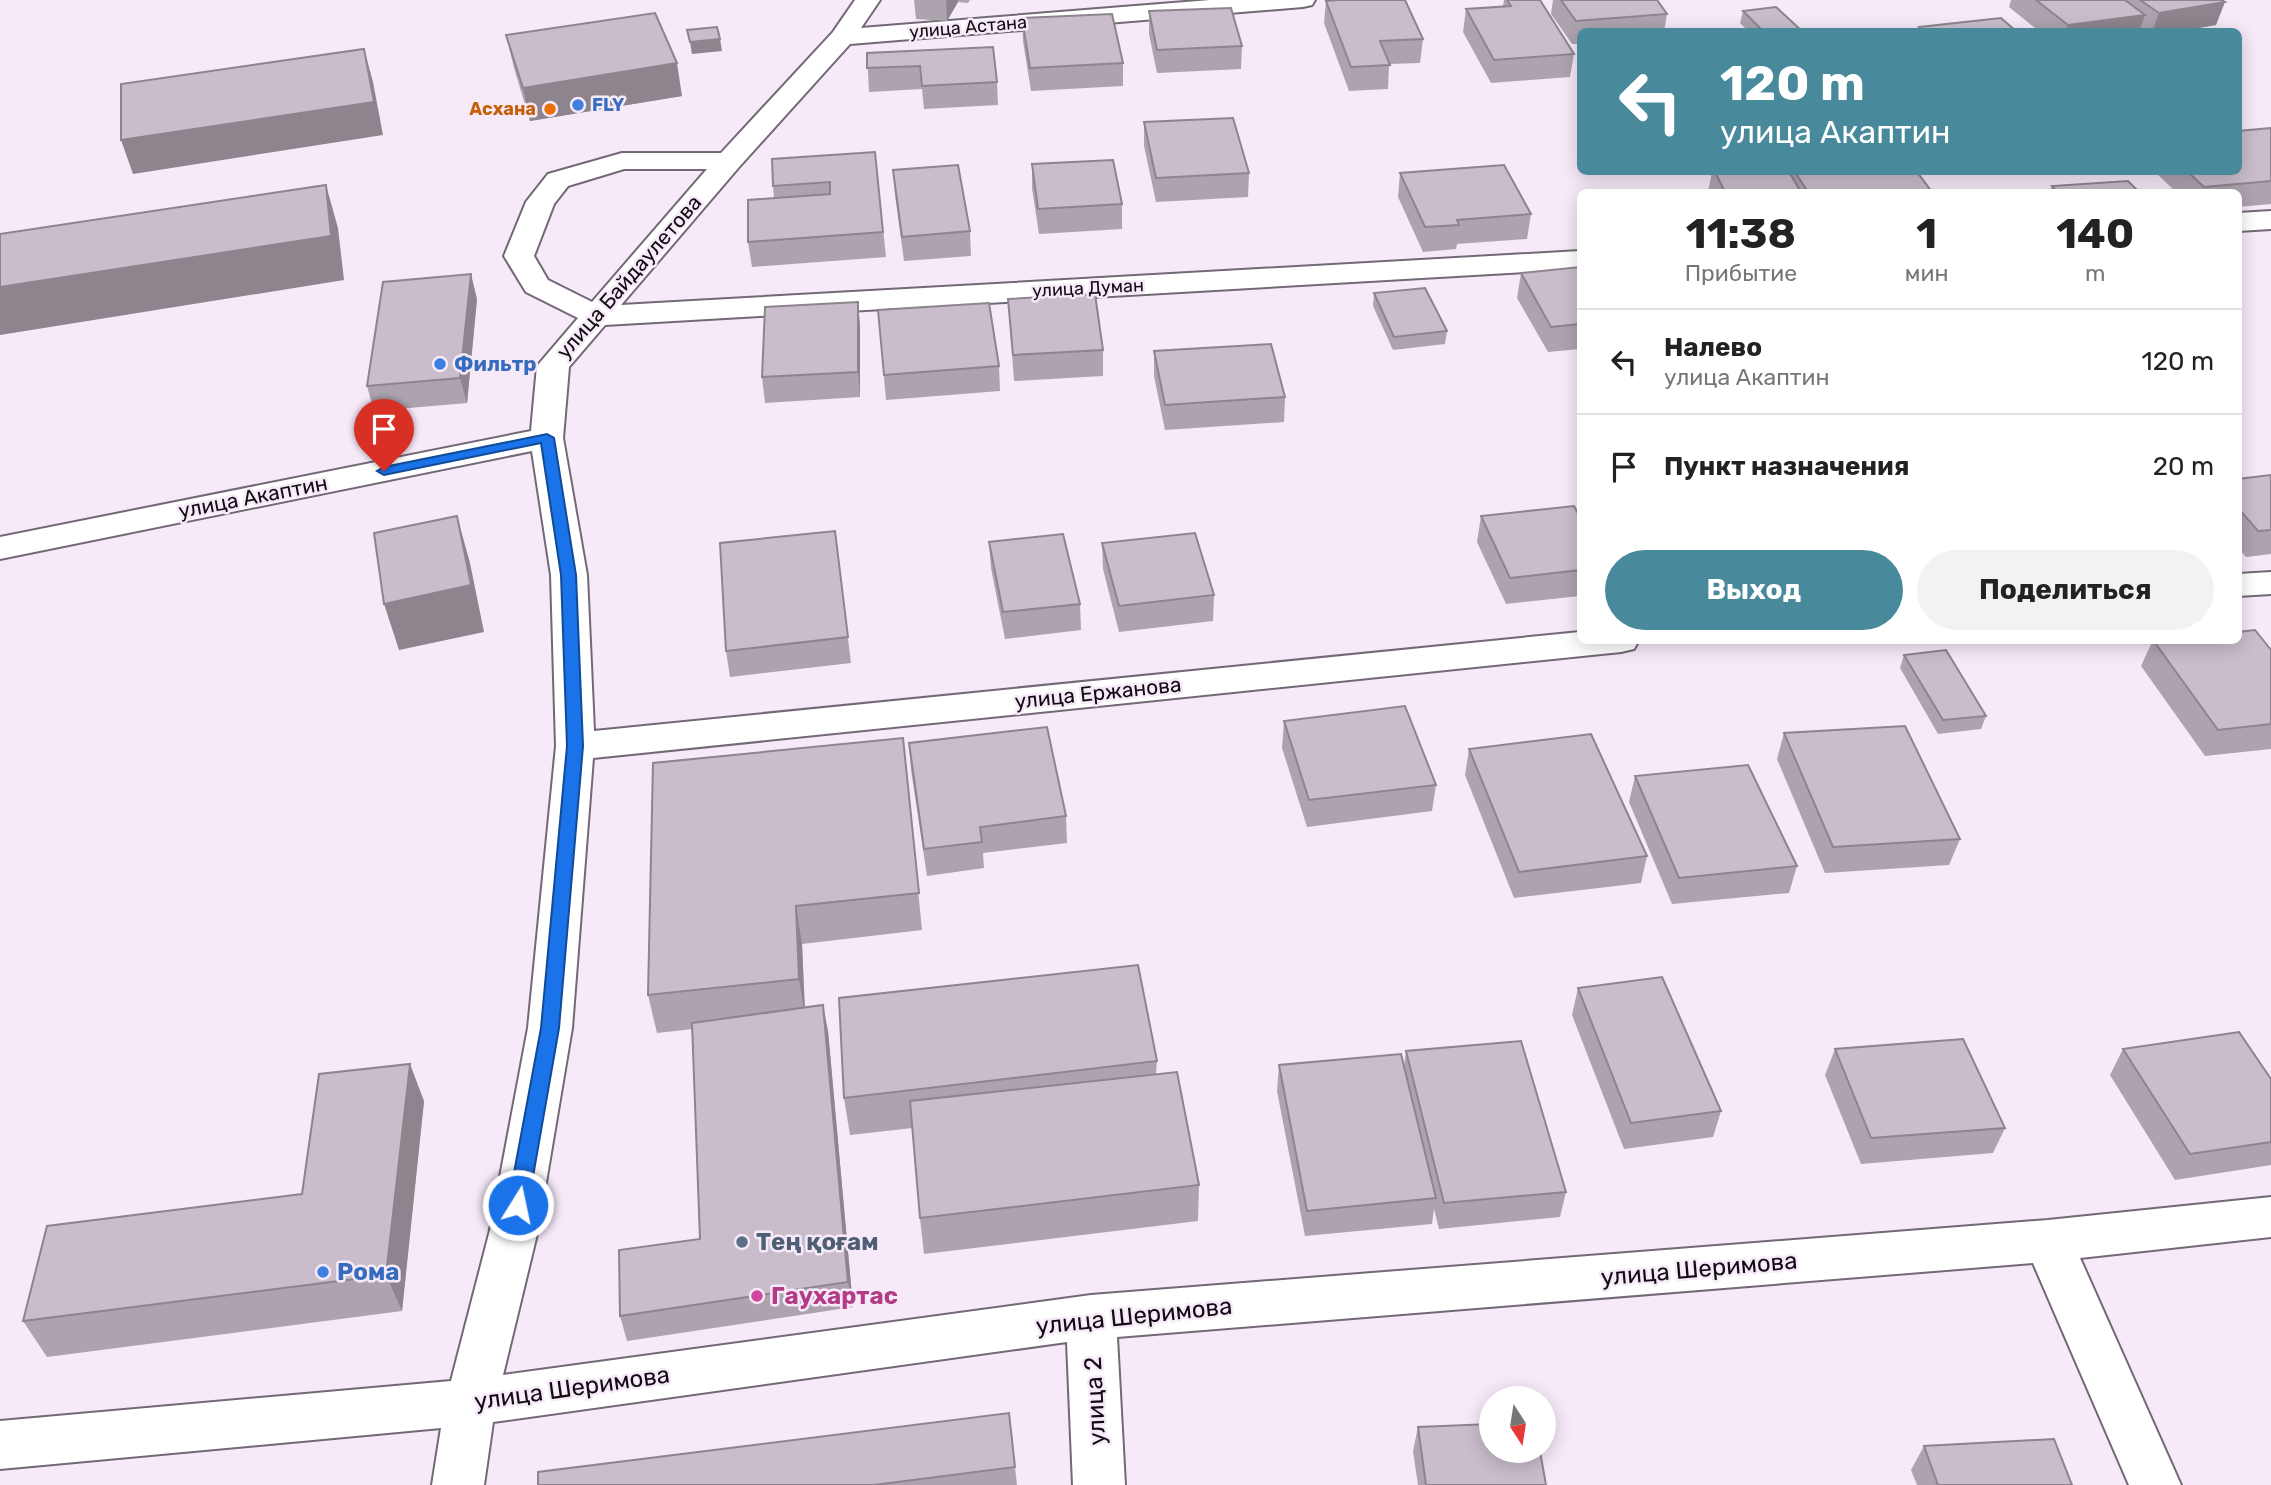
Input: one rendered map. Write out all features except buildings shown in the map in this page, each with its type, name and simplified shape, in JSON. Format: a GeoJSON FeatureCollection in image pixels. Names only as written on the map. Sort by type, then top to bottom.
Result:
{"type":"FeatureCollection","features":[{"type":"Feature","properties":{"kind":"street","name":"улица Байдаулетова"},"geometry":{"type":"LineString","coordinates":[[458,1485],[471,1402],[513,1230],[550,1028],[575,746],[569,575],[547,438],[553,366],[729,161],[842,37],[869,0]]}},
{"type":"Feature","properties":{"kind":"street","name":"улица Астана"},"geometry":{"type":"LineString","coordinates":[[842,37],[1303,0]]}},
{"type":"Feature","properties":{"kind":"street"},"geometry":{"type":"LineString","coordinates":[[597,316],[537,286],[519,256],[540,202],[558,180],[622,161],[729,161]]}},
{"type":"Feature","properties":{"kind":"street"},"geometry":{"type":"LineString","coordinates":[[2242,222],[2271,220]]}},
{"type":"Feature","properties":{"kind":"street","name":"улица Думан"},"geometry":{"type":"LineString","coordinates":[[597,316],[1577,260]]}},
{"type":"Feature","properties":{"kind":"street","name":"улица Акаптин"},"geometry":{"type":"LineString","coordinates":[[0,548],[547,438]]}},
{"type":"Feature","properties":{"kind":"street"},"geometry":{"type":"LineString","coordinates":[[2242,585],[2271,583]]}},
{"type":"Feature","properties":{"kind":"street","name":"улица Ержанова"},"geometry":{"type":"LineString","coordinates":[[575,746],[1582,644]]}},
{"type":"Feature","properties":{"kind":"street","name":"улица Шеримова"},"geometry":{"type":"LineString","coordinates":[[0,1445],[471,1402],[1091,1317],[2048,1241],[2271,1217]]}},
{"type":"Feature","properties":{"kind":"street"},"geometry":{"type":"LineString","coordinates":[[2048,1241],[2155,1485]]}},
{"type":"Feature","properties":{"kind":"street","name":"улица 2"},"geometry":{"type":"LineString","coordinates":[[1091,1317],[1099,1485]]}},
{"type":"Feature","properties":{"kind":"place","name":"FLY"},"geometry":{"type":"Point","coordinates":[578,105]}},
{"type":"Feature","properties":{"kind":"place","name":"Асхана"},"geometry":{"type":"Point","coordinates":[550,109]}},
{"type":"Feature","properties":{"kind":"place","name":"Фильтр"},"geometry":{"type":"Point","coordinates":[440,364]}},
{"type":"Feature","properties":{"kind":"place","name":"Тең қоғам"},"geometry":{"type":"Point","coordinates":[742,1242]}},
{"type":"Feature","properties":{"kind":"place","name":"Рома"},"geometry":{"type":"Point","coordinates":[323,1272]}},
{"type":"Feature","properties":{"kind":"place","name":"Гаухартас"},"geometry":{"type":"Point","coordinates":[757,1296]}},
{"type":"Feature","properties":{"kind":"route"},"geometry":{"type":"LineString","coordinates":[[384,471],[547,438],[569,575],[575,746],[550,1028],[518,1205]]}}]}
